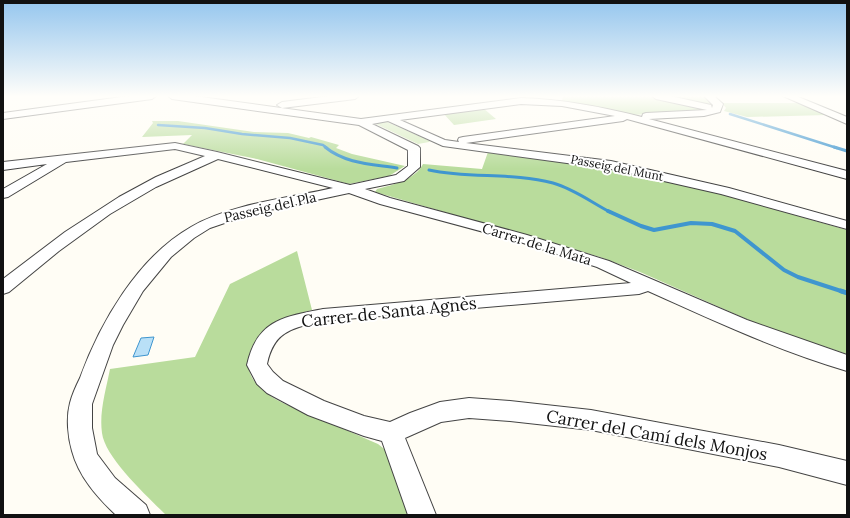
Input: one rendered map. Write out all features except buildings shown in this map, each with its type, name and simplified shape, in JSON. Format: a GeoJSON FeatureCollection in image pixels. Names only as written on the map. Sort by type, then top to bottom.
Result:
{"type":"FeatureCollection","features":[{"type":"Feature","properties":{"kind":"street"},"geometry":{"type":"LineString","coordinates":[[348,120],[361,122],[373,120]]}},
{"type":"Feature","properties":{"kind":"street","name":"Passeig del Munt"},"geometry":{"type":"LineString","coordinates":[[393,120],[443,143],[611,165],[724,191],[847,226]]}},
{"type":"Feature","properties":{"kind":"street"},"geometry":{"type":"LineString","coordinates":[[361,122],[414,148],[608,120]]}},
{"type":"Feature","properties":{"kind":"street"},"geometry":{"type":"LineString","coordinates":[[643,120],[847,175]]}},
{"type":"Feature","properties":{"kind":"street","name":"Carrer de la Mata"},"geometry":{"type":"LineString","coordinates":[[3,166],[68,157],[175,146],[217,155],[351,189],[574,254],[603,264],[648,283],[740,325],[818,354],[847,363]]}},
{"type":"Feature","properties":{"kind":"street","name":"Passeig del Pla"},"geometry":{"type":"LineString","coordinates":[[136,515],[96,475],[84,453],[80,430],[81,404],[100,350],[118,317],[154,266],[168,251],[194,231],[228,215],[400,178],[414,167],[414,148]]}},
{"type":"Feature","properties":{"kind":"street"},"geometry":{"type":"LineString","coordinates":[[3,288],[71,235],[126,198],[161,179],[217,155]]}},
{"type":"Feature","properties":{"kind":"street"},"geometry":{"type":"LineString","coordinates":[[3,194],[68,157]]}},
{"type":"Feature","properties":{"kind":"street","name":"Carrer de Santa Agnès"},"geometry":{"type":"LineString","coordinates":[[391,433],[364,426],[316,408],[275,386],[265,378],[257,365],[261,345],[270,335],[289,323],[323,315],[639,288],[648,283]]}},
{"type":"Feature","properties":{"kind":"street","name":"Carrer del Camí dels Monjos"},"geometry":{"type":"LineString","coordinates":[[391,433],[418,420],[440,412],[469,408],[496,410],[591,420],[779,456],[847,473]]}},
{"type":"Feature","properties":{"kind":"street"},"geometry":{"type":"LineString","coordinates":[[391,433],[422,515]]}},
{"type":"Feature","properties":{"kind":"green space"},"geometry":{"type":"Polygon","coordinates":[[[450,120],[488,120],[454,125],[450,120]]]}},
{"type":"Feature","properties":{"kind":"green space"},"geometry":{"type":"Polygon","coordinates":[[[152,121],[178,121],[254,132],[288,133],[309,138],[311,137],[339,145],[336,148],[352,154],[405,166],[389,176],[349,184],[257,159],[183,144],[192,135],[142,137],[153,123],[152,121]]]}},
{"type":"Feature","properties":{"kind":"green space"},"geometry":{"type":"Polygon","coordinates":[[[387,122],[430,141],[418,144],[374,123],[387,122]]]}},
{"type":"Feature","properties":{"kind":"green space"},"geometry":{"type":"Polygon","coordinates":[[[488,152],[619,170],[714,192],[847,230],[847,354],[760,325],[640,272],[600,257],[375,192],[377,189],[396,184],[409,178],[419,170],[423,164],[482,169],[488,152]]]}},
{"type":"Feature","properties":{"kind":"green space"},"geometry":{"type":"Polygon","coordinates":[[[297,251],[312,310],[286,318],[263,332],[257,339],[250,352],[248,367],[251,376],[262,390],[274,398],[378,444],[388,452],[413,515],[166,515],[128,477],[105,443],[102,433],[101,417],[110,369],[195,357],[230,284],[297,251]]]}},
{"type":"Feature","properties":{"kind":"water"},"geometry":{"type":"Polygon","coordinates":[[[154,337],[148,355],[133,357],[141,338],[154,337]]]}},
{"type":"Feature","properties":{"kind":"waterway"},"geometry":{"type":"LineString","coordinates":[[749,120],[837,148]]}},
{"type":"Feature","properties":{"kind":"waterway"},"geometry":{"type":"LineString","coordinates":[[158,125],[205,128],[242,134],[290,138],[323,145],[327,148]]}},
{"type":"Feature","properties":{"kind":"waterway"},"geometry":{"type":"LineString","coordinates":[[325,147],[333,153],[350,160],[397,168]]}},
{"type":"Feature","properties":{"kind":"waterway"},"geometry":{"type":"LineString","coordinates":[[834,147],[847,151]]}},
{"type":"Feature","properties":{"kind":"waterway"},"geometry":{"type":"LineString","coordinates":[[429,170],[444,173],[507,176],[553,183],[575,192],[609,212]]}},
{"type":"Feature","properties":{"kind":"waterway"},"geometry":{"type":"LineString","coordinates":[[609,212],[641,226],[654,230],[691,223],[712,224],[735,231],[784,270],[798,277],[844,292]]}}]}
